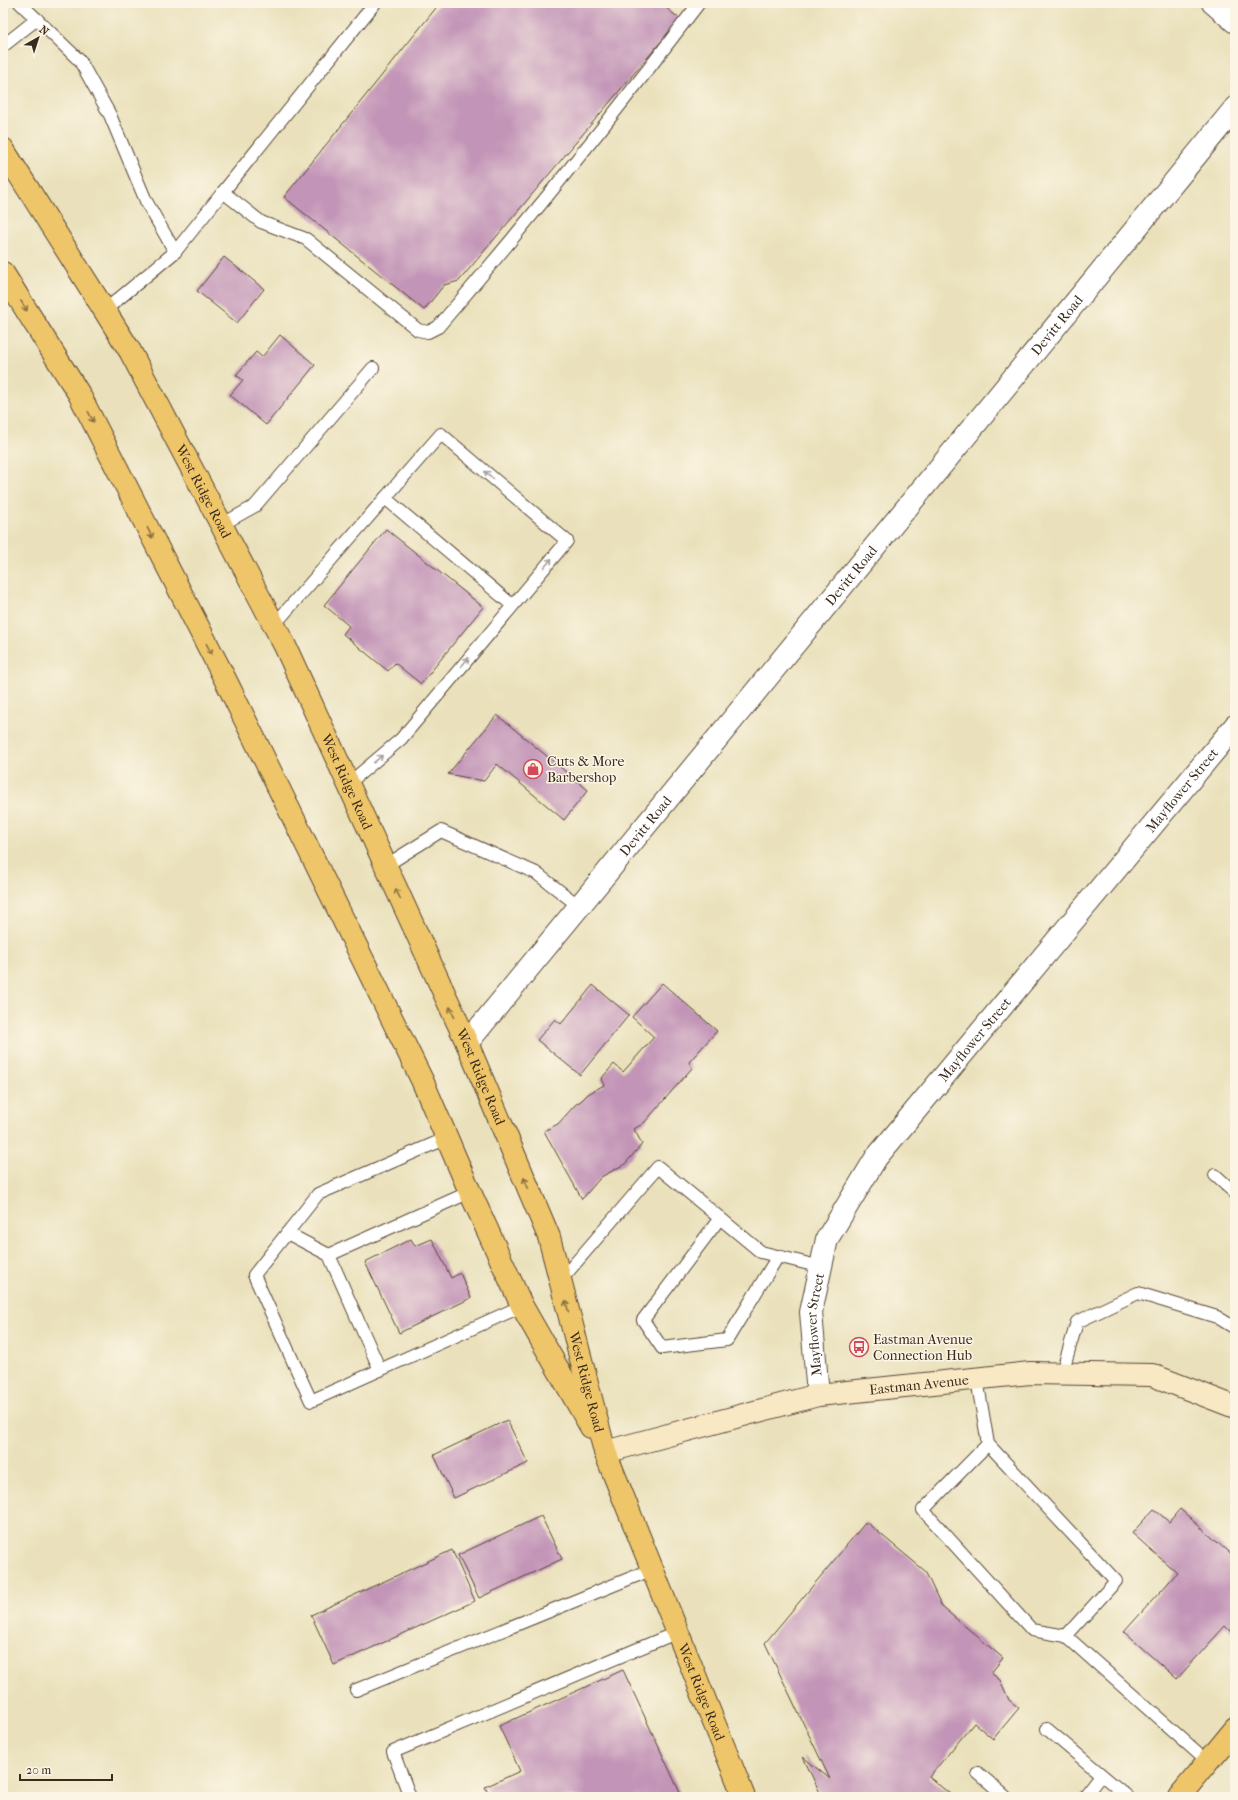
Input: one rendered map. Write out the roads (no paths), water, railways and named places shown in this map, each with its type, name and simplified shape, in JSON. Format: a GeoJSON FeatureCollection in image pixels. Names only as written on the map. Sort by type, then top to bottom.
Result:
{"type":"FeatureCollection","features":[{"type":"Feature","properties":{"kind":"main road","name":"West Ridge Road"},"geometry":{"type":"LineString","coordinates":[[3,149],[130,351],[274,625],[348,784],[467,1043],[549,1237],[605,1452]]}},
{"type":"Feature","properties":{"kind":"main road","name":"West Ridge Road"},"geometry":{"type":"LineString","coordinates":[[3,273],[83,402],[228,685],[422,1080],[470,1192],[522,1306],[605,1452],[744,1797]]}},
{"type":"Feature","properties":{"kind":"main road"},"geometry":{"type":"LineString","coordinates":[[1179,1797],[1235,1729]]}},
{"type":"Feature","properties":{"kind":"street"},"geometry":{"type":"LineString","coordinates":[[1213,3],[1235,22]]}},
{"type":"Feature","properties":{"kind":"street","name":"Devitt Road"},"geometry":{"type":"LineString","coordinates":[[467,1043],[1235,108]]}},
{"type":"Feature","properties":{"kind":"street","name":"Mayflower Street"},"geometry":{"type":"LineString","coordinates":[[818,1395],[811,1312],[827,1239],[876,1158],[1235,726]]}},
{"type":"Feature","properties":{"kind":"street","name":"Eastman Avenue"},"geometry":{"type":"LineString","coordinates":[[605,1452],[818,1395],[1030,1373],[1152,1375],[1235,1407]]}},
{"type":"Feature","properties":{"kind":"lane"},"geometry":{"type":"LineString","coordinates":[[20,3],[80,61],[110,115],[146,201],[175,252]]}},
{"type":"Feature","properties":{"kind":"lane"},"geometry":{"type":"LineString","coordinates":[[104,311],[175,252],[375,3]]}},
{"type":"Feature","properties":{"kind":"lane"},"geometry":{"type":"LineString","coordinates":[[223,192],[262,222],[306,238],[418,330],[428,332],[438,327],[496,259],[639,83],[699,3]]}},
{"type":"Feature","properties":{"kind":"lane"},"geometry":{"type":"LineString","coordinates":[[3,46],[37,19]]}},
{"type":"Feature","properties":{"kind":"lane"},"geometry":{"type":"LineString","coordinates":[[221,525],[255,506],[373,368]]}},
{"type":"Feature","properties":{"kind":"lane"},"geometry":{"type":"LineString","coordinates":[[274,625],[441,434],[566,541],[401,739],[348,784]]}},
{"type":"Feature","properties":{"kind":"lane"},"geometry":{"type":"LineString","coordinates":[[385,498],[512,605]]}},
{"type":"Feature","properties":{"kind":"lane"},"geometry":{"type":"LineString","coordinates":[[385,866],[441,831],[536,873],[579,906]]}},
{"type":"Feature","properties":{"kind":"lane"},"geometry":{"type":"LineString","coordinates":[[447,1138],[318,1194],[254,1275],[311,1401],[522,1306]]}},
{"type":"Feature","properties":{"kind":"lane"},"geometry":{"type":"LineString","coordinates":[[560,1281],[658,1167],[761,1252],[821,1267]]}},
{"type":"Feature","properties":{"kind":"lane"},"geometry":{"type":"LineString","coordinates":[[1215,1175],[1235,1193]]}},
{"type":"Feature","properties":{"kind":"lane"},"geometry":{"type":"LineString","coordinates":[[329,1255],[470,1192]]}},
{"type":"Feature","properties":{"kind":"lane"},"geometry":{"type":"LineString","coordinates":[[720,1218],[643,1320],[662,1348],[727,1340],[778,1256]]}},
{"type":"Feature","properties":{"kind":"lane"},"geometry":{"type":"LineString","coordinates":[[287,1233],[329,1255],[380,1370]]}},
{"type":"Feature","properties":{"kind":"lane"},"geometry":{"type":"LineString","coordinates":[[1062,1373],[1077,1322],[1138,1293],[1217,1317],[1235,1328]]}},
{"type":"Feature","properties":{"kind":"lane"},"geometry":{"type":"LineString","coordinates":[[977,1379],[988,1444],[1116,1581],[1066,1636]]}},
{"type":"Feature","properties":{"kind":"lane"},"geometry":{"type":"LineString","coordinates":[[988,1444],[924,1510],[1032,1630],[1066,1636],[1208,1762]]}},
{"type":"Feature","properties":{"kind":"lane"},"geometry":{"type":"LineString","coordinates":[[356,1690],[653,1569]]}},
{"type":"Feature","properties":{"kind":"lane"},"geometry":{"type":"LineString","coordinates":[[410,1797],[393,1752],[678,1632]]}},
{"type":"Feature","properties":{"kind":"lane"},"geometry":{"type":"LineString","coordinates":[[1047,1729],[1128,1797]]}},
{"type":"Feature","properties":{"kind":"lane"},"geometry":{"type":"LineString","coordinates":[[978,1773],[1006,1797]]}},
{"type":"Feature","properties":{"kind":"lane"},"geometry":{"type":"LineString","coordinates":[[1084,1797],[1101,1775]]}},
{"type":"Feature","properties":{"kind":"place","name":"Cuts & More Barbershop"},"geometry":{"type":"Point","coordinates":[533,769]}},
{"type":"Feature","properties":{"kind":"place","name":"Eastman Avenue Connection Hub"},"geometry":{"type":"Point","coordinates":[859,1347]}}]}
